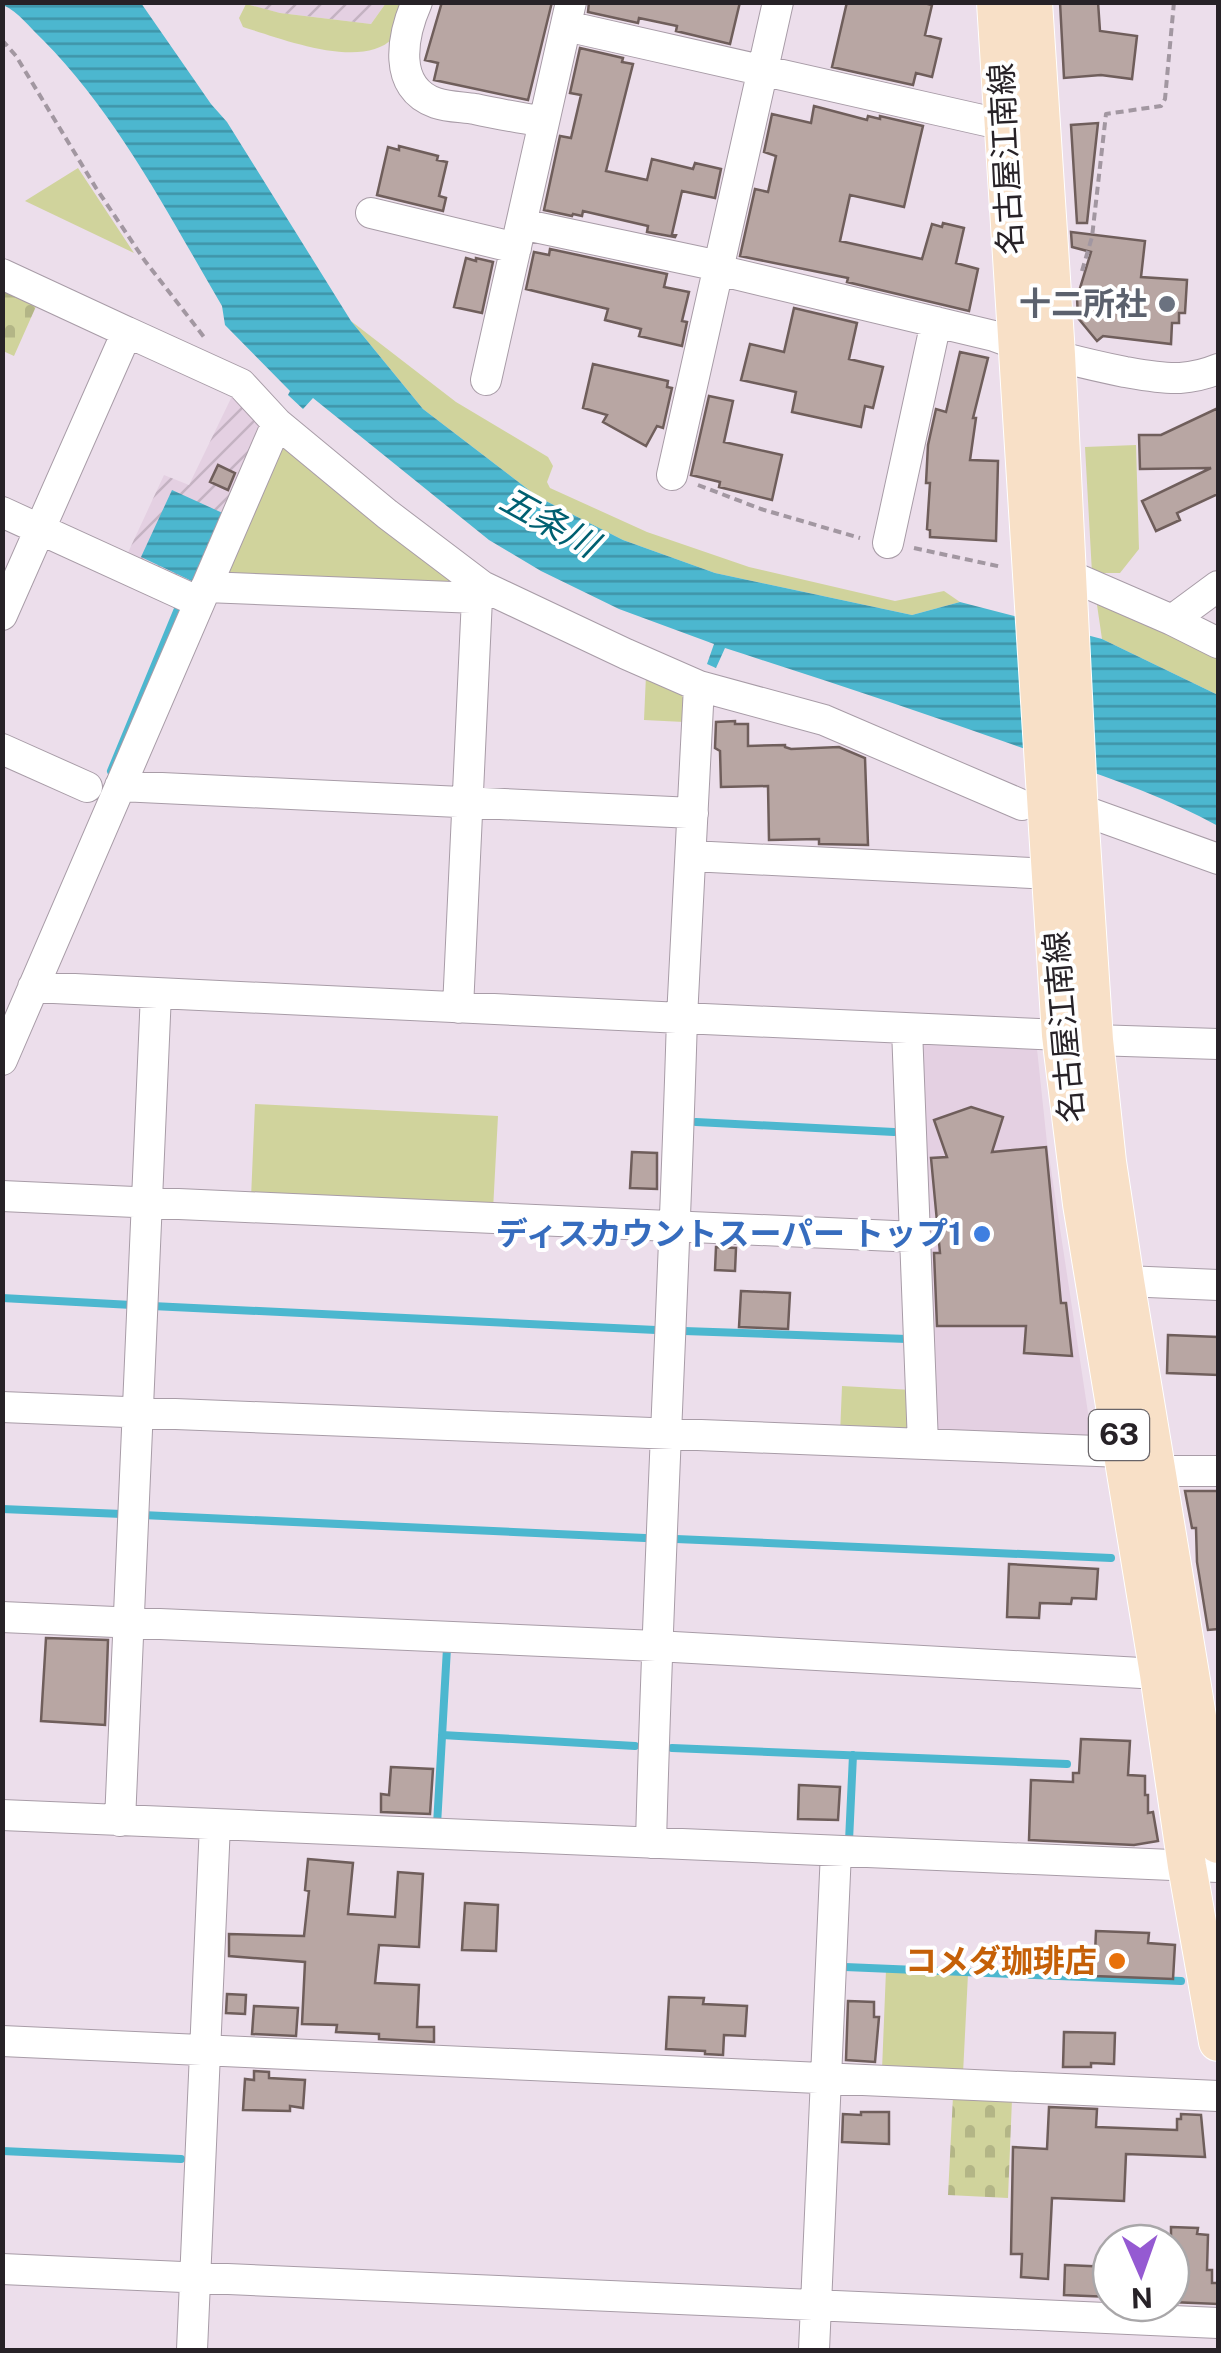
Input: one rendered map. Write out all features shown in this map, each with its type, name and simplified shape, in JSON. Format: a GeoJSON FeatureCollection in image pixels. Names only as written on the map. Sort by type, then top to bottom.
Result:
{"type":"FeatureCollection","features":[{"type":"Feature","properties":{"kind":"main road","name":"名古屋江南線"},"geometry":{"type":"LineString","coordinates":[[996,2],[1017,344],[1050,584],[1077,1037],[1082,1204],[1122,1452],[1189,1673],[1218,2042]]}},
{"type":"Feature","properties":{"kind":"main road","name":"名古屋江南線"},"geometry":{"type":"LineString","coordinates":[[1033,2],[1056,355],[1050,584]]}},
{"type":"Feature","properties":{"kind":"main road","name":"名古屋江南線"},"geometry":{"type":"LineString","coordinates":[[1065,805],[1051,874],[1077,1037],[1107,1162],[1218,1844]]}},
{"type":"Feature","properties":{"kind":"street"},"geometry":{"type":"LineString","coordinates":[[417,2],[404,50],[404,74],[414,90],[434,102],[544,122]]}},
{"type":"Feature","properties":{"kind":"street"},"geometry":{"type":"LineString","coordinates":[[672,475],[778,2]]}},
{"type":"Feature","properties":{"kind":"street"},"geometry":{"type":"LineString","coordinates":[[486,380],[569,14],[762,70],[1004,125]]}},
{"type":"Feature","properties":{"kind":"street"},"geometry":{"type":"LineString","coordinates":[[371,213],[718,268],[1145,376],[1177,378],[1218,369]]}},
{"type":"Feature","properties":{"kind":"street"},"geometry":{"type":"LineString","coordinates":[[2,274],[241,384],[276,423],[480,592],[699,686],[824,720],[1218,859]]}},
{"type":"Feature","properties":{"kind":"street"},"geometry":{"type":"LineString","coordinates":[[888,543],[936,322]]}},
{"type":"Feature","properties":{"kind":"street"},"geometry":{"type":"LineString","coordinates":[[2,615],[127,332]]}},
{"type":"Feature","properties":{"kind":"street"},"geometry":{"type":"LineString","coordinates":[[2,1060],[21,991],[120,786],[194,594],[276,423]]}},
{"type":"Feature","properties":{"kind":"street"},"geometry":{"type":"LineString","coordinates":[[2,512],[194,594],[480,592]]}},
{"type":"Feature","properties":{"kind":"street"},"geometry":{"type":"LineString","coordinates":[[1050,584],[1172,620],[1218,643]]}},
{"type":"Feature","properties":{"kind":"street"},"geometry":{"type":"LineString","coordinates":[[1172,620],[1218,586]]}},
{"type":"Feature","properties":{"kind":"street"},"geometry":{"type":"LineString","coordinates":[[458,1008],[480,592]]}},
{"type":"Feature","properties":{"kind":"street"},"geometry":{"type":"LineString","coordinates":[[650,1843],[699,686]]}},
{"type":"Feature","properties":{"kind":"street"},"geometry":{"type":"LineString","coordinates":[[2,748],[86,786]]}},
{"type":"Feature","properties":{"kind":"street"},"geometry":{"type":"LineString","coordinates":[[120,786],[693,813]]}},
{"type":"Feature","properties":{"kind":"street"},"geometry":{"type":"LineString","coordinates":[[1065,805],[1218,872]]}},
{"type":"Feature","properties":{"kind":"street"},"geometry":{"type":"LineString","coordinates":[[691,856],[1051,874]]}},
{"type":"Feature","properties":{"kind":"street"},"geometry":{"type":"LineString","coordinates":[[21,991],[156,993],[1218,1044]]}},
{"type":"Feature","properties":{"kind":"street"},"geometry":{"type":"LineString","coordinates":[[120,1820],[156,993]]}},
{"type":"Feature","properties":{"kind":"street"},"geometry":{"type":"LineString","coordinates":[[907,1029],[924,1444]]}},
{"type":"Feature","properties":{"kind":"street"},"geometry":{"type":"LineString","coordinates":[[2,1196],[916,1237]]}},
{"type":"Feature","properties":{"kind":"street"},"geometry":{"type":"LineString","coordinates":[[1125,1281],[1218,1285]]}},
{"type":"Feature","properties":{"kind":"street"},"geometry":{"type":"LineString","coordinates":[[2,1407],[1122,1452]]}},
{"type":"Feature","properties":{"kind":"street"},"geometry":{"type":"LineString","coordinates":[[1156,1471],[1218,1472]]}},
{"type":"Feature","properties":{"kind":"street"},"geometry":{"type":"LineString","coordinates":[[2,1617],[1189,1673]]}},
{"type":"Feature","properties":{"kind":"street"},"geometry":{"type":"LineString","coordinates":[[2,1816],[1203,1866]]}},
{"type":"Feature","properties":{"kind":"street"},"geometry":{"type":"LineString","coordinates":[[192,2350],[215,1824]]}},
{"type":"Feature","properties":{"kind":"street"},"geometry":{"type":"LineString","coordinates":[[814,2350],[836,1851]]}},
{"type":"Feature","properties":{"kind":"street"},"geometry":{"type":"LineString","coordinates":[[2,2041],[1218,2096]]}},
{"type":"Feature","properties":{"kind":"street"},"geometry":{"type":"LineString","coordinates":[[2,2269],[1218,2323]]}},
{"type":"Feature","properties":{"kind":"path"},"geometry":{"type":"LineString","coordinates":[[1080,277],[1092,238],[1106,114],[1161,106],[1166,99],[1174,2]]}},
{"type":"Feature","properties":{"kind":"path"},"geometry":{"type":"LineString","coordinates":[[2,40],[16,56],[145,261],[205,338]]}},
{"type":"Feature","properties":{"kind":"path"},"geometry":{"type":"LineString","coordinates":[[672,475],[845,535],[1002,567],[1050,584]]}},
{"type":"Feature","properties":{"kind":"shaded area"},"geometry":{"type":"Polygon","coordinates":[[[240,3],[386,3],[371,24],[280,13],[240,3]]]}},
{"type":"Feature","properties":{"kind":"shaded area"},"geometry":{"type":"Polygon","coordinates":[[[235,390],[264,421],[196,586],[126,557],[164,475],[189,485],[235,390]]]}},
{"type":"Feature","properties":{"kind":"shaded area"},"geometry":{"type":"Polygon","coordinates":[[[924,1041],[1037,1049],[1047,1143],[1092,1439],[940,1436],[932,1427],[917,1050],[924,1041]]]}},
{"type":"Feature","properties":{"kind":"green space"},"geometry":{"type":"Polygon","coordinates":[[[386,3],[408,3],[398,31],[379,47],[362,52],[299,44],[243,27],[239,18],[246,4],[280,13],[371,24],[386,3]]]}},
{"type":"Feature","properties":{"kind":"green space"},"geometry":{"type":"Polygon","coordinates":[[[78,168],[134,253],[25,201],[78,168]]]}},
{"type":"Feature","properties":{"kind":"green space"},"geometry":{"type":"Polygon","coordinates":[[[3,286],[38,302],[14,356],[3,351],[3,286]]]}},
{"type":"Feature","properties":{"kind":"green space"},"geometry":{"type":"Polygon","coordinates":[[[351,321],[456,402],[548,457],[553,466],[547,482],[550,488],[647,532],[749,567],[895,601],[944,591],[960,602],[912,615],[715,573],[623,540],[538,497],[423,409],[351,321]]]}},
{"type":"Feature","properties":{"kind":"green space"},"geometry":{"type":"Polygon","coordinates":[[[1136,445],[1139,549],[1120,573],[1092,573],[1085,447],[1136,445]]]}},
{"type":"Feature","properties":{"kind":"green space"},"geometry":{"type":"Polygon","coordinates":[[[277,447],[290,447],[450,575],[451,587],[233,577],[226,567],[277,447]]]}},
{"type":"Feature","properties":{"kind":"green space"},"geometry":{"type":"Polygon","coordinates":[[[1096,598],[1218,656],[1218,695],[1102,639],[1096,598]]]}},
{"type":"Feature","properties":{"kind":"green space"},"geometry":{"type":"Polygon","coordinates":[[[646,675],[678,689],[684,700],[684,722],[644,720],[646,675]]]}},
{"type":"Feature","properties":{"kind":"green space"},"geometry":{"type":"Polygon","coordinates":[[[255,1104],[498,1116],[493,1210],[251,1198],[255,1104]]]}},
{"type":"Feature","properties":{"kind":"green space"},"geometry":{"type":"Polygon","coordinates":[[[842,1386],[912,1390],[915,1428],[840,1435],[842,1386]]]}},
{"type":"Feature","properties":{"kind":"green space"},"geometry":{"type":"Polygon","coordinates":[[[886,1970],[968,1974],[963,2074],[882,2070],[886,1970]]]}},
{"type":"Feature","properties":{"kind":"green space"},"geometry":{"type":"Polygon","coordinates":[[[953,2096],[1012,2099],[1008,2198],[948,2195],[953,2096]]]}},
{"type":"Feature","properties":{"kind":"water","name":"五条川"},"geometry":{"type":"Polygon","coordinates":[[[3,2],[141,3],[227,122],[351,321],[423,409],[538,497],[623,540],[715,573],[912,615],[960,602],[1102,639],[1218,695],[1218,826],[1092,772],[725,648],[716,668],[707,664],[714,644],[619,609],[541,571],[489,540],[313,398],[303,409],[288,395],[290,391],[225,325],[222,306],[182,236],[95,101],[70,69],[3,2]]]}},
{"type":"Feature","properties":{"kind":"water"},"geometry":{"type":"Polygon","coordinates":[[[172,490],[227,515],[196,583],[141,557],[172,490]]]}},
{"type":"Feature","properties":{"kind":"building"},"geometry":{"type":"Polygon","coordinates":[[[442,2],[552,2],[528,100],[434,80],[438,63],[425,60],[442,2]]]}},
{"type":"Feature","properties":{"kind":"building"},"geometry":{"type":"Polygon","coordinates":[[[589,2],[740,2],[730,44],[676,31],[677,26],[639,18],[638,23],[588,12],[589,2]]]}},
{"type":"Feature","properties":{"kind":"building"},"geometry":{"type":"Polygon","coordinates":[[[847,2],[932,5],[925,35],[941,39],[932,77],[916,73],[913,85],[832,67],[847,2]]]}},
{"type":"Feature","properties":{"kind":"building"},"geometry":{"type":"Polygon","coordinates":[[[1060,2],[1098,2],[1100,31],[1137,36],[1132,79],[1101,75],[1064,78],[1060,2]]]}},
{"type":"Feature","properties":{"kind":"building"},"geometry":{"type":"Polygon","coordinates":[[[580,48],[633,64],[606,171],[647,180],[652,159],[693,169],[695,163],[721,169],[715,198],[682,191],[672,234],[675,237],[647,232],[648,226],[583,211],[582,216],[572,216],[544,210],[560,136],[571,138],[581,95],[570,93],[580,48]]]}},
{"type":"Feature","properties":{"kind":"building"},"geometry":{"type":"Polygon","coordinates":[[[814,106],[867,120],[868,116],[880,116],[923,126],[904,207],[850,195],[840,241],[922,259],[932,224],[964,228],[956,263],[978,269],[969,311],[847,282],[848,278],[740,256],[755,189],[768,192],[776,156],[764,152],[772,114],[811,123],[814,106]]]}},
{"type":"Feature","properties":{"kind":"building"},"geometry":{"type":"Polygon","coordinates":[[[1098,123],[1087,223],[1077,223],[1071,125],[1098,123]]]}},
{"type":"Feature","properties":{"kind":"building"},"geometry":{"type":"Polygon","coordinates":[[[399,146],[447,162],[439,196],[446,198],[443,211],[377,195],[388,147],[399,150],[399,146]]]}},
{"type":"Feature","properties":{"kind":"building"},"geometry":{"type":"Polygon","coordinates":[[[1071,232],[1145,241],[1141,277],[1187,280],[1185,313],[1179,313],[1179,323],[1172,323],[1171,344],[1103,336],[1097,341],[1078,318],[1077,298],[1091,252],[1072,247],[1071,232]]]}},
{"type":"Feature","properties":{"kind":"building"},"geometry":{"type":"Polygon","coordinates":[[[550,249],[667,274],[664,287],[689,292],[682,321],[687,322],[682,346],[639,336],[641,329],[605,320],[608,309],[526,289],[534,252],[549,255],[550,249]]]}},
{"type":"Feature","properties":{"kind":"building"},"geometry":{"type":"Polygon","coordinates":[[[466,258],[493,262],[482,313],[454,307],[466,258]]]}},
{"type":"Feature","properties":{"kind":"building"},"geometry":{"type":"Polygon","coordinates":[[[794,308],[857,323],[849,359],[883,367],[873,408],[865,406],[861,427],[792,412],[796,392],[741,380],[750,344],[784,352],[794,308]]]}},
{"type":"Feature","properties":{"kind":"building"},"geometry":{"type":"Polygon","coordinates":[[[960,352],[988,358],[973,418],[970,460],[998,461],[996,541],[930,537],[927,529],[928,445],[936,409],[946,412],[960,352]]]}},
{"type":"Feature","properties":{"kind":"building"},"geometry":{"type":"Polygon","coordinates":[[[593,364],[668,381],[667,387],[672,388],[663,428],[657,426],[646,446],[603,422],[607,415],[583,408],[593,364]]]}},
{"type":"Feature","properties":{"kind":"building"},"geometry":{"type":"Polygon","coordinates":[[[709,396],[733,401],[724,442],[782,455],[772,500],[719,487],[720,482],[691,475],[709,396]]]}},
{"type":"Feature","properties":{"kind":"building"},"geometry":{"type":"Polygon","coordinates":[[[1218,408],[1218,494],[1177,513],[1180,520],[1156,531],[1142,501],[1211,468],[1140,469],[1139,435],[1161,435],[1218,408]]]}},
{"type":"Feature","properties":{"kind":"building"},"geometry":{"type":"Polygon","coordinates":[[[218,465],[235,473],[228,490],[210,482],[218,465]]]}},
{"type":"Feature","properties":{"kind":"building"},"geometry":{"type":"Polygon","coordinates":[[[716,722],[748,724],[748,746],[839,747],[865,758],[868,845],[819,844],[819,839],[769,840],[768,786],[721,787],[716,722]]]}},
{"type":"Feature","properties":{"kind":"building"},"geometry":{"type":"Polygon","coordinates":[[[971,1107],[1003,1117],[992,1152],[1046,1147],[1061,1303],[1066,1303],[1072,1356],[1024,1353],[1026,1326],[937,1326],[934,1253],[940,1253],[931,1158],[947,1157],[934,1120],[971,1107]]]}},
{"type":"Feature","properties":{"kind":"building"},"geometry":{"type":"Polygon","coordinates":[[[632,1152],[657,1153],[657,1189],[630,1188],[632,1152]]]}},
{"type":"Feature","properties":{"kind":"building"},"geometry":{"type":"Polygon","coordinates":[[[716,1247],[736,1248],[735,1271],[715,1270],[716,1247]]]}},
{"type":"Feature","properties":{"kind":"building"},"geometry":{"type":"Polygon","coordinates":[[[741,1291],[790,1293],[788,1329],[739,1327],[741,1291]]]}},
{"type":"Feature","properties":{"kind":"building"},"geometry":{"type":"Polygon","coordinates":[[[1168,1335],[1218,1337],[1218,1375],[1167,1373],[1168,1335]]]}},
{"type":"Feature","properties":{"kind":"building"},"geometry":{"type":"Polygon","coordinates":[[[1185,1491],[1218,1491],[1218,1629],[1208,1630],[1196,1528],[1192,1528],[1185,1491]]]}},
{"type":"Feature","properties":{"kind":"building"},"geometry":{"type":"Polygon","coordinates":[[[1009,1564],[1098,1569],[1096,1599],[1072,1598],[1071,1604],[1040,1603],[1039,1618],[1007,1617],[1009,1564]]]}},
{"type":"Feature","properties":{"kind":"building"},"geometry":{"type":"Polygon","coordinates":[[[46,1638],[108,1640],[105,1725],[41,1721],[46,1638]]]}},
{"type":"Feature","properties":{"kind":"building"},"geometry":{"type":"Polygon","coordinates":[[[1081,1739],[1130,1741],[1128,1775],[1145,1776],[1148,1813],[1153,1812],[1158,1841],[1134,1845],[1029,1840],[1031,1780],[1073,1782],[1073,1773],[1079,1773],[1081,1739]]]}},
{"type":"Feature","properties":{"kind":"building"},"geometry":{"type":"Polygon","coordinates":[[[391,1767],[433,1769],[430,1814],[381,1812],[381,1794],[389,1795],[391,1767]]]}},
{"type":"Feature","properties":{"kind":"building"},"geometry":{"type":"Polygon","coordinates":[[[799,1785],[840,1787],[838,1820],[798,1819],[799,1785]]]}},
{"type":"Feature","properties":{"kind":"building"},"geometry":{"type":"Polygon","coordinates":[[[308,1859],[353,1863],[348,1914],[395,1917],[398,1872],[423,1874],[419,1947],[379,1945],[375,1983],[419,1985],[417,2027],[434,2027],[434,2042],[379,2039],[379,2034],[336,2032],[337,2025],[302,2024],[305,1962],[229,1956],[229,1934],[304,1936],[308,1859]]]}},
{"type":"Feature","properties":{"kind":"building"},"geometry":{"type":"Polygon","coordinates":[[[465,1903],[498,1905],[496,1951],[462,1950],[465,1903]]]}},
{"type":"Feature","properties":{"kind":"building"},"geometry":{"type":"Polygon","coordinates":[[[1096,1931],[1149,1933],[1148,1943],[1175,1945],[1173,1979],[1094,1976],[1096,1931]]]}},
{"type":"Feature","properties":{"kind":"building"},"geometry":{"type":"Polygon","coordinates":[[[227,1994],[246,1995],[245,2014],[226,2013],[227,1994]]]}},
{"type":"Feature","properties":{"kind":"building"},"geometry":{"type":"Polygon","coordinates":[[[669,1997],[704,1998],[703,2004],[747,2006],[745,2036],[724,2035],[723,2055],[666,2049],[669,1997]]]}},
{"type":"Feature","properties":{"kind":"building"},"geometry":{"type":"Polygon","coordinates":[[[848,2001],[874,2002],[874,2017],[879,2017],[875,2062],[846,2060],[848,2001]]]}},
{"type":"Feature","properties":{"kind":"building"},"geometry":{"type":"Polygon","coordinates":[[[254,2006],[298,2008],[296,2036],[252,2034],[254,2006]]]}},
{"type":"Feature","properties":{"kind":"building"},"geometry":{"type":"Polygon","coordinates":[[[1064,2032],[1115,2033],[1114,2064],[1063,2067],[1064,2032]]]}},
{"type":"Feature","properties":{"kind":"building"},"geometry":{"type":"Polygon","coordinates":[[[254,2071],[269,2072],[269,2078],[305,2080],[303,2108],[243,2110],[245,2079],[254,2080],[254,2071]]]}},
{"type":"Feature","properties":{"kind":"building"},"geometry":{"type":"Polygon","coordinates":[[[1049,2107],[1097,2109],[1096,2127],[1177,2130],[1181,2114],[1201,2115],[1205,2157],[1126,2154],[1124,2201],[1052,2198],[1048,2279],[1021,2277],[1022,2254],[1011,2254],[1013,2147],[1047,2149],[1049,2107]]]}},
{"type":"Feature","properties":{"kind":"building"},"geometry":{"type":"Polygon","coordinates":[[[889,2112],[889,2144],[842,2142],[843,2114],[889,2112]]]}},
{"type":"Feature","properties":{"kind":"building"},"geometry":{"type":"Polygon","coordinates":[[[1191,2228],[1198,2228],[1197,2234],[1208,2235],[1207,2270],[1212,2270],[1212,2283],[1218,2283],[1218,2304],[1191,2303],[1191,2228]]]}},
{"type":"Feature","properties":{"kind":"building"},"geometry":{"type":"Polygon","coordinates":[[[1065,2265],[1091,2266],[1091,2296],[1064,2295],[1065,2265]]]}},
{"type":"Feature","properties":{"kind":"waterway"},"geometry":{"type":"LineString","coordinates":[[111,771],[180,604]]}},
{"type":"Feature","properties":{"kind":"waterway"},"geometry":{"type":"LineString","coordinates":[[696,1122],[894,1132]]}},
{"type":"Feature","properties":{"kind":"waterway"},"geometry":{"type":"LineString","coordinates":[[2,1298],[132,1305]]}},
{"type":"Feature","properties":{"kind":"waterway"},"geometry":{"type":"LineString","coordinates":[[152,1306],[656,1330]]}},
{"type":"Feature","properties":{"kind":"waterway"},"geometry":{"type":"LineString","coordinates":[[684,1331],[907,1339]]}},
{"type":"Feature","properties":{"kind":"waterway"},"geometry":{"type":"LineString","coordinates":[[2,1509],[122,1514]]}},
{"type":"Feature","properties":{"kind":"waterway"},"geometry":{"type":"LineString","coordinates":[[142,1515],[645,1538]]}},
{"type":"Feature","properties":{"kind":"waterway"},"geometry":{"type":"LineString","coordinates":[[676,1539],[1111,1558]]}},
{"type":"Feature","properties":{"kind":"waterway"},"geometry":{"type":"LineString","coordinates":[[437,1825],[447,1648]]}},
{"type":"Feature","properties":{"kind":"waterway"},"geometry":{"type":"LineString","coordinates":[[442,1735],[635,1746]]}},
{"type":"Feature","properties":{"kind":"waterway"},"geometry":{"type":"LineString","coordinates":[[672,1748],[1067,1764]]}},
{"type":"Feature","properties":{"kind":"waterway"},"geometry":{"type":"LineString","coordinates":[[849,1841],[853,1755]]}},
{"type":"Feature","properties":{"kind":"waterway"},"geometry":{"type":"LineString","coordinates":[[845,1967],[1181,1981]]}},
{"type":"Feature","properties":{"kind":"waterway"},"geometry":{"type":"LineString","coordinates":[[2,2151],[181,2159]]}},
{"type":"Feature","properties":{"kind":"place","name":"十二所社"},"geometry":{"type":"Point","coordinates":[1167,304]}},
{"type":"Feature","properties":{"kind":"place","name":"ディスカウントスーパー トップ1"},"geometry":{"type":"Point","coordinates":[982,1234]}},
{"type":"Feature","properties":{"kind":"place","name":"コメダ珈琲店"},"geometry":{"type":"Point","coordinates":[1117,1961]}}]}
